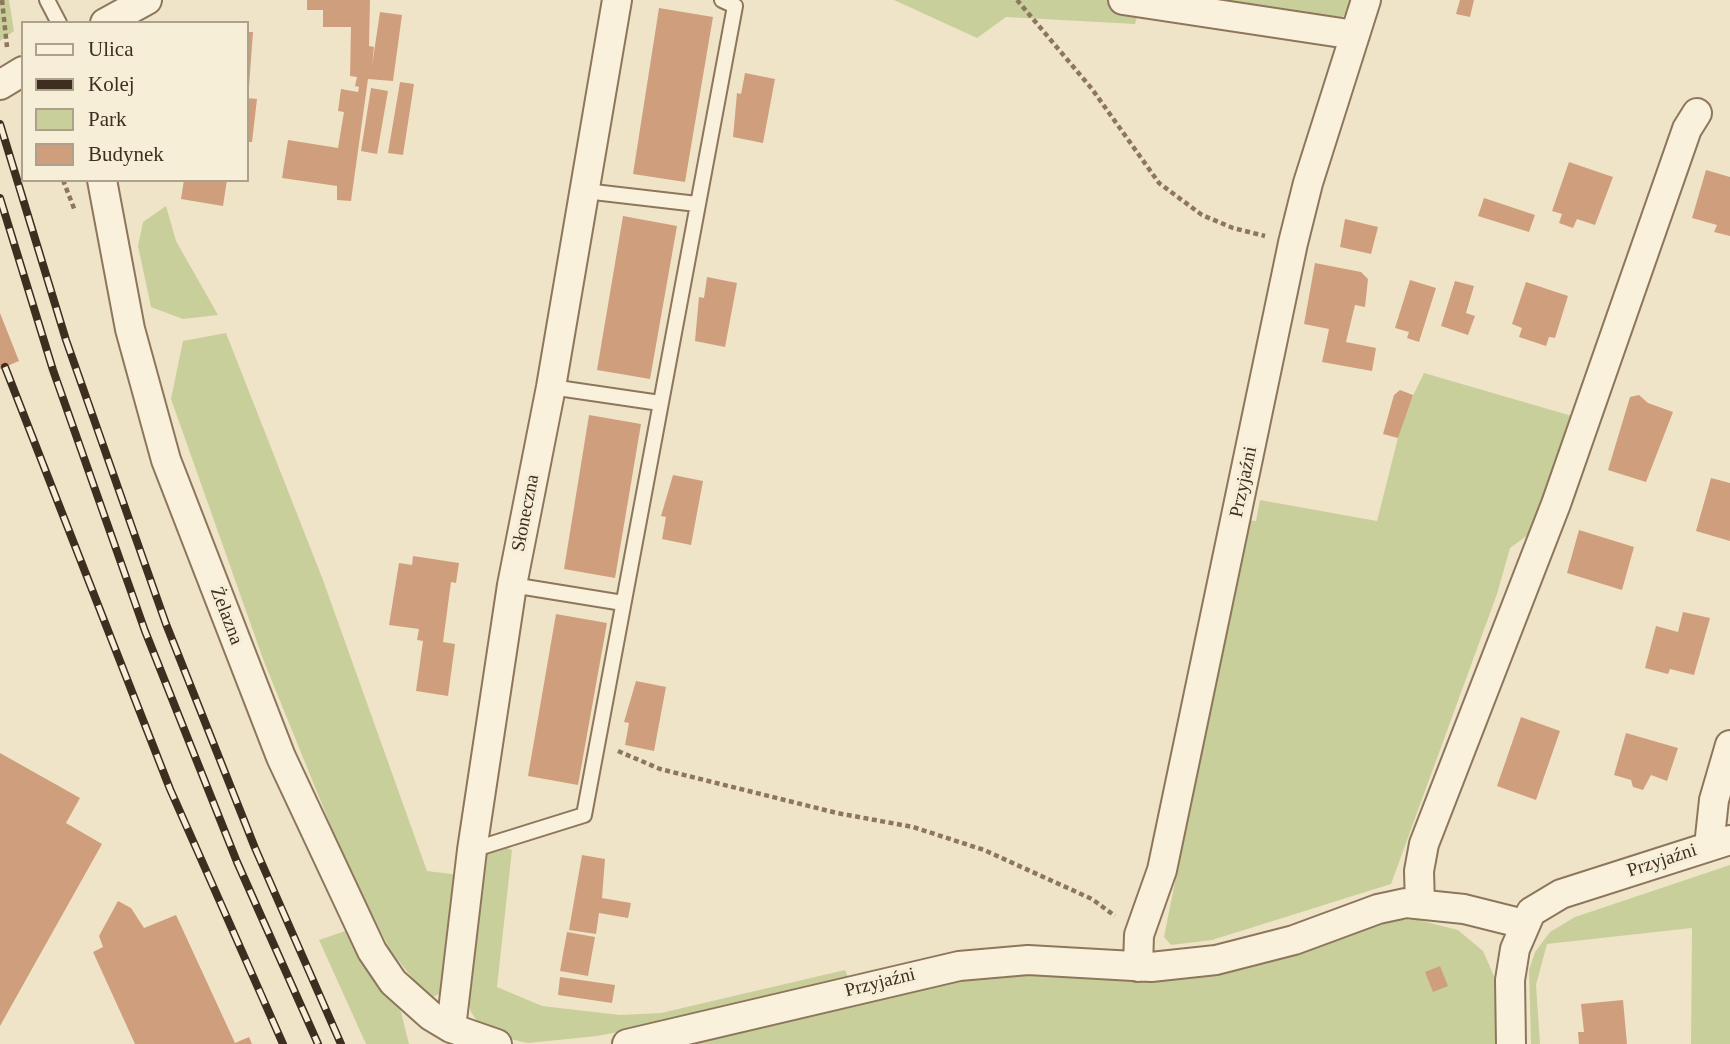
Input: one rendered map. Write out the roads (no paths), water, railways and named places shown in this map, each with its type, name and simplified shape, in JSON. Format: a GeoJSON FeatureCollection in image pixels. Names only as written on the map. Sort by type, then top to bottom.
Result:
{"type":"FeatureCollection","features":[{"type":"Feature","properties":{"kind":"street"},"geometry":{"type":"LineString","coordinates":[[109,21],[146,0]]}},
{"type":"Feature","properties":{"kind":"street","name":"Słoneczna"},"geometry":{"type":"LineString","coordinates":[[441,1022],[472,850],[512,585],[551,387],[617,0]]}},
{"type":"Feature","properties":{"kind":"street"},"geometry":{"type":"LineString","coordinates":[[1123,0],[1355,34]]}},
{"type":"Feature","properties":{"kind":"street","name":"Przyjaźni"},"geometry":{"type":"LineString","coordinates":[[1138,967],[1139,935],[1165,857],[1293,243],[1308,183],[1366,0]]}},
{"type":"Feature","properties":{"kind":"street"},"geometry":{"type":"LineString","coordinates":[[1420,904],[1419,871],[1424,844],[1556,504],[1687,129],[1697,113]]}},
{"type":"Feature","properties":{"kind":"street","name":"Żelazna"},"geometry":{"type":"LineString","coordinates":[[102,182],[132,338],[166,460],[276,745],[372,951],[393,982],[441,1022]]}},
{"type":"Feature","properties":{"kind":"street","name":"Przyjaźni"},"geometry":{"type":"LineString","coordinates":[[627,1044],[959,966],[1028,960],[1138,967],[1179,965],[1247,953],[1378,909],[1420,904],[1493,914],[1524,924],[1541,904],[1561,894],[1720,843],[1714,800],[1730,745]]}},
{"type":"Feature","properties":{"kind":"street"},"geometry":{"type":"LineString","coordinates":[[1511,1044],[1510,980],[1515,949],[1524,924]]}},
{"type":"Feature","properties":{"kind":"street"},"geometry":{"type":"LineString","coordinates":[[441,1022],[497,1044]]}},
{"type":"Feature","properties":{"kind":"lane"},"geometry":{"type":"LineString","coordinates":[[47,0],[58,21]]}},
{"type":"Feature","properties":{"kind":"lane"},"geometry":{"type":"LineString","coordinates":[[472,850],[584,815],[735,6],[722,0]]}},
{"type":"Feature","properties":{"kind":"lane"},"geometry":{"type":"LineString","coordinates":[[585,191],[697,204]]}},
{"type":"Feature","properties":{"kind":"lane"},"geometry":{"type":"LineString","coordinates":[[551,387],[660,403]]}},
{"type":"Feature","properties":{"kind":"lane"},"geometry":{"type":"LineString","coordinates":[[512,585],[624,603]]}},
{"type":"Feature","properties":{"kind":"railway"},"geometry":{"type":"LineString","coordinates":[[0,124],[66,340],[166,624],[255,848],[341,1044]]}},
{"type":"Feature","properties":{"kind":"railway"},"geometry":{"type":"LineString","coordinates":[[0,198],[53,370],[145,631],[237,862],[318,1044]]}},
{"type":"Feature","properties":{"kind":"railway"},"geometry":{"type":"LineString","coordinates":[[5,367],[170,789],[283,1044]]}}]}
